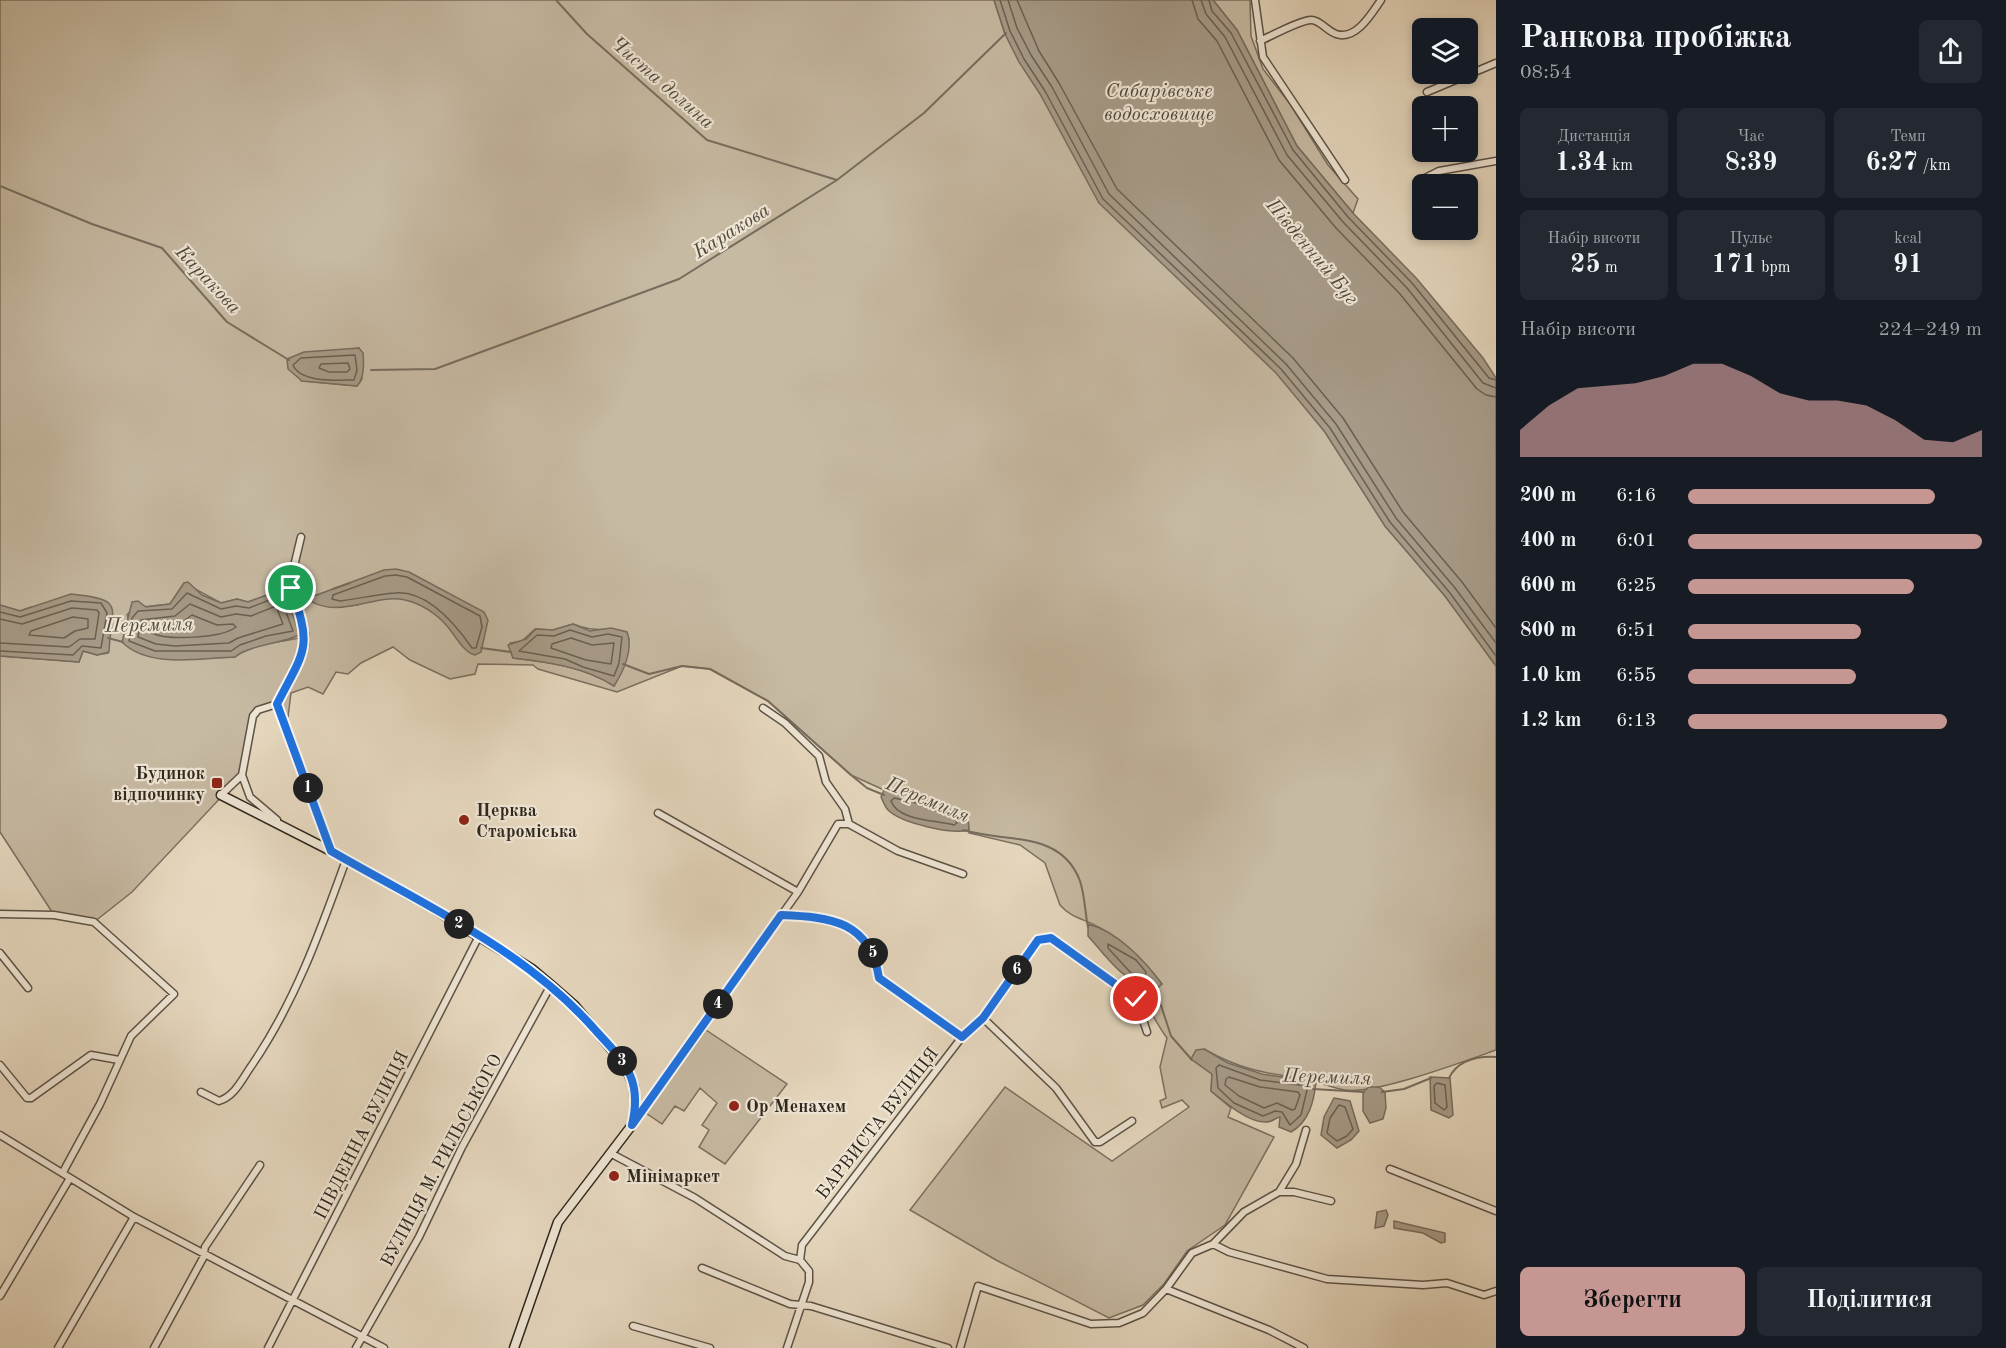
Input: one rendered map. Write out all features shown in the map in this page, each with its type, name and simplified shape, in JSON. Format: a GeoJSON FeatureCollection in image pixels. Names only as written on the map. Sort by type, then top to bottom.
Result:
{"type":"FeatureCollection","features":[{"type":"Feature","properties":{"kind":"street"},"geometry":{"type":"LineString","coordinates":[[1255,0],[1263,57],[1275,79],[1345,180]]}},
{"type":"Feature","properties":{"kind":"street"},"geometry":{"type":"LineString","coordinates":[[1260,41],[1308,20],[1317,22],[1335,34],[1349,33],[1368,21],[1380,0]]}},
{"type":"Feature","properties":{"kind":"street"},"geometry":{"type":"LineString","coordinates":[[1427,92],[1496,63]]}},
{"type":"Feature","properties":{"kind":"street"},"geometry":{"type":"LineString","coordinates":[[1433,174],[1496,161]]}},
{"type":"Feature","properties":{"kind":"street"},"geometry":{"type":"LineString","coordinates":[[301,537],[291,583],[305,633],[305,645],[277,704],[331,851]]}},
{"type":"Feature","properties":{"kind":"street"},"geometry":{"type":"LineString","coordinates":[[277,704],[258,710],[253,716],[242,775],[250,797],[285,826]]}},
{"type":"Feature","properties":{"kind":"street"},"geometry":{"type":"LineString","coordinates":[[763,708],[785,723],[819,756],[826,782],[845,809],[849,824]]}},
{"type":"Feature","properties":{"kind":"street"},"geometry":{"type":"LineString","coordinates":[[242,775],[221,795],[331,851],[479,936],[551,985],[575,1006],[624,1064],[634,1086],[635,1110],[632,1125]]}},
{"type":"Feature","properties":{"kind":"street"},"geometry":{"type":"LineString","coordinates":[[658,813],[798,892]]}},
{"type":"Feature","properties":{"kind":"street"},"geometry":{"type":"LineString","coordinates":[[514,1348],[558,1222],[632,1125],[798,892],[838,824],[849,824],[898,850],[963,874]]}},
{"type":"Feature","properties":{"kind":"street"},"geometry":{"type":"LineString","coordinates":[[201,1092],[219,1101],[229,1098],[264,1048],[304,973],[346,860]]}},
{"type":"Feature","properties":{"kind":"street"},"geometry":{"type":"LineString","coordinates":[[0,914],[54,915],[94,922],[172,990],[172,998],[131,1036],[100,1104],[63,1172]]}},
{"type":"Feature","properties":{"kind":"street"},"geometry":{"type":"LineString","coordinates":[[781,915],[838,922],[860,934],[874,954],[879,978],[962,1037]]}},
{"type":"Feature","properties":{"kind":"street","name":"ПІВДЕННА ВУЛИЦЯ"},"geometry":{"type":"LineString","coordinates":[[268,1348],[479,936]]}},
{"type":"Feature","properties":{"kind":"street","name":"БАРВИСТА ВУЛИЦЯ"},"geometry":{"type":"LineString","coordinates":[[800,1260],[802,1245],[962,1037],[983,1018],[1038,940],[1051,938],[1136,999],[1147,1032]]}},
{"type":"Feature","properties":{"kind":"street"},"geometry":{"type":"LineString","coordinates":[[0,953],[28,988]]}},
{"type":"Feature","properties":{"kind":"street","name":"ВУЛИЦЯ М. РИЛЬСЬКОГО"},"geometry":{"type":"LineString","coordinates":[[356,1348],[419,1237],[462,1147],[551,985]]}},
{"type":"Feature","properties":{"kind":"street"},"geometry":{"type":"LineString","coordinates":[[983,1018],[1056,1088],[1095,1142],[1100,1142],[1132,1121]]}},
{"type":"Feature","properties":{"kind":"street"},"geometry":{"type":"LineString","coordinates":[[0,1065],[23,1095],[31,1098],[91,1055],[119,1060]]}},
{"type":"Feature","properties":{"kind":"street"},"geometry":{"type":"LineString","coordinates":[[960,1348],[978,1286],[1101,1325],[1119,1323],[1143,1313],[1166,1289],[1192,1253],[1213,1244],[1244,1212],[1279,1192],[1296,1164],[1306,1130]]}},
{"type":"Feature","properties":{"kind":"street"},"geometry":{"type":"LineString","coordinates":[[0,1135],[134,1217],[384,1348]]}},
{"type":"Feature","properties":{"kind":"street"},"geometry":{"type":"LineString","coordinates":[[610,1153],[695,1198],[785,1256],[800,1260],[810,1276],[787,1348]]}},
{"type":"Feature","properties":{"kind":"street"},"geometry":{"type":"LineString","coordinates":[[154,1348],[204,1254],[205,1247],[260,1165]]}},
{"type":"Feature","properties":{"kind":"street"},"geometry":{"type":"LineString","coordinates":[[1389,1169],[1496,1211]]}},
{"type":"Feature","properties":{"kind":"street"},"geometry":{"type":"LineString","coordinates":[[0,1296],[70,1178]]}},
{"type":"Feature","properties":{"kind":"street"},"geometry":{"type":"LineString","coordinates":[[1279,1192],[1294,1192],[1331,1201]]}},
{"type":"Feature","properties":{"kind":"street"},"geometry":{"type":"LineString","coordinates":[[58,1348],[134,1217]]}},
{"type":"Feature","properties":{"kind":"street"},"geometry":{"type":"LineString","coordinates":[[1213,1244],[1229,1252],[1327,1279],[1423,1285],[1447,1283],[1484,1295],[1496,1291]]}},
{"type":"Feature","properties":{"kind":"street"},"geometry":{"type":"LineString","coordinates":[[702,1268],[746,1287],[801,1305],[948,1348]]}},
{"type":"Feature","properties":{"kind":"street"},"geometry":{"type":"LineString","coordinates":[[1166,1289],[1269,1330],[1304,1348]]}},
{"type":"Feature","properties":{"kind":"street"},"geometry":{"type":"LineString","coordinates":[[633,1326],[710,1348]]}},
{"type":"Feature","properties":{"kind":"shaded area"},"geometry":{"type":"Polygon","coordinates":[[[0,0],[994,0],[1005,34],[1325,432],[1385,526],[1445,596],[1496,666],[1496,1050],[1420,1076],[1376,1087],[1345,1090],[1310,1080],[1253,1070],[1204,1049],[1191,1059],[1212,1074],[1211,1091],[1231,1108],[1228,1117],[1274,1137],[1225,1225],[1187,1251],[1164,1284],[1143,1305],[1109,1318],[996,1260],[910,1210],[1005,1087],[1112,1161],[1189,1107],[1182,1100],[1162,1108],[1160,1101],[1166,1098],[1160,1067],[1167,1038],[1147,1006],[1132,990],[1135,982],[1146,983],[1156,989],[1162,984],[1118,939],[1065,910],[1060,905],[1045,863],[1020,845],[969,833],[968,818],[923,799],[884,790],[851,775],[768,701],[710,669],[682,666],[617,692],[538,669],[533,665],[478,664],[475,674],[450,679],[410,660],[393,647],[361,663],[348,674],[336,672],[323,694],[308,687],[291,693],[288,717],[282,719],[277,704],[255,712],[242,775],[132,892],[94,922],[54,915],[0,832],[0,656],[79,662],[83,651],[97,655],[108,653],[109,638],[31,607],[20,611],[0,605],[0,0]],[[359,348],[345,350],[302,381],[357,386],[362,379],[359,348]],[[184,583],[170,604],[133,608],[127,615],[141,654],[175,659],[235,657],[260,645],[306,636],[303,629],[297,637],[299,634],[281,590],[248,602],[237,599],[221,603],[184,583]],[[314,596],[312,602],[335,606],[358,605],[314,596]],[[573,624],[553,630],[535,629],[522,641],[510,643],[513,658],[578,670],[614,686],[629,640],[627,632],[587,628],[573,624]]]}},
{"type":"Feature","properties":{"kind":"shaded area"},"geometry":{"type":"Polygon","coordinates":[[[1213,0],[1250,0],[1251,36],[1263,69],[1290,104],[1328,165],[1358,199],[1353,213],[1297,146],[1237,30],[1213,0]]]}},
{"type":"Feature","properties":{"kind":"shaded area"},"geometry":{"type":"Polygon","coordinates":[[[706,1030],[787,1084],[725,1164],[699,1147],[709,1130],[702,1125],[717,1103],[700,1088],[684,1111],[675,1106],[662,1124],[646,1113],[706,1030]]]}},
{"type":"Feature","properties":{"kind":"water","name":"Сабарівське водосховище"},"geometry":{"type":"Polygon","coordinates":[[[994,0],[1213,0],[1237,30],[1297,146],[1353,213],[1417,279],[1483,358],[1496,378],[1496,666],[1445,596],[1385,526],[1325,432],[1276,373],[1099,203],[1040,94],[1019,62],[1005,34],[994,0]]]}},
{"type":"Feature","properties":{"kind":"water"},"geometry":{"type":"Polygon","coordinates":[[[359,348],[363,353],[364,366],[363,375],[357,386],[302,381],[288,369],[287,359],[304,352],[359,348]]]}},
{"type":"Feature","properties":{"kind":"water"},"geometry":{"type":"Polygon","coordinates":[[[396,569],[409,572],[484,612],[488,620],[481,652],[475,655],[471,653],[438,617],[411,601],[394,599],[333,607],[309,600],[314,596],[384,570],[396,569]]]}},
{"type":"Feature","properties":{"kind":"water"},"geometry":{"type":"Polygon","coordinates":[[[188,582],[202,595],[221,603],[237,599],[248,602],[281,590],[287,595],[299,634],[289,639],[250,649],[235,657],[191,660],[146,656],[122,642],[132,602],[138,601],[146,607],[170,604],[184,583],[188,582]]]}},
{"type":"Feature","properties":{"kind":"water"},"geometry":{"type":"Polygon","coordinates":[[[71,594],[101,599],[112,608],[109,652],[97,655],[83,651],[79,662],[0,656],[0,605],[20,611],[71,594]]]}},
{"type":"Feature","properties":{"kind":"water"},"geometry":{"type":"Polygon","coordinates":[[[573,624],[590,631],[611,628],[627,632],[628,653],[614,686],[579,670],[513,658],[508,645],[526,639],[536,629],[553,630],[573,624]]]}},
{"type":"Feature","properties":{"kind":"water"},"geometry":{"type":"Polygon","coordinates":[[[884,790],[923,799],[968,818],[969,830],[939,829],[895,815],[888,810],[881,797],[884,790]]]}},
{"type":"Feature","properties":{"kind":"water"},"geometry":{"type":"Polygon","coordinates":[[[1088,924],[1109,933],[1130,948],[1162,984],[1156,989],[1146,983],[1139,983],[1122,973],[1088,936],[1088,924]]]}},
{"type":"Feature","properties":{"kind":"water"},"geometry":{"type":"Polygon","coordinates":[[[1204,1049],[1228,1063],[1262,1074],[1316,1082],[1312,1104],[1302,1123],[1291,1132],[1279,1127],[1280,1117],[1269,1122],[1260,1122],[1230,1106],[1211,1091],[1212,1074],[1191,1059],[1196,1050],[1204,1049]]]}},
{"type":"Feature","properties":{"kind":"water"},"geometry":{"type":"Polygon","coordinates":[[[1430,1077],[1450,1078],[1453,1115],[1449,1118],[1431,1110],[1430,1077]]]}},
{"type":"Feature","properties":{"kind":"water"},"geometry":{"type":"Polygon","coordinates":[[[1369,1087],[1379,1087],[1385,1092],[1386,1108],[1383,1119],[1370,1123],[1363,1111],[1363,1092],[1369,1087]]]}},
{"type":"Feature","properties":{"kind":"water"},"geometry":{"type":"Polygon","coordinates":[[[1334,1098],[1350,1101],[1359,1131],[1351,1140],[1337,1148],[1321,1135],[1324,1117],[1334,1098]]]}},
{"type":"Feature","properties":{"kind":"water"},"geometry":{"type":"Polygon","coordinates":[[[1386,1210],[1388,1215],[1384,1226],[1375,1228],[1377,1212],[1386,1210]]]}},
{"type":"Feature","properties":{"kind":"water"},"geometry":{"type":"Polygon","coordinates":[[[1394,1221],[1445,1233],[1445,1242],[1441,1243],[1423,1233],[1394,1228],[1394,1221]]]}},
{"type":"Feature","properties":{"kind":"waterway","name":"Чиста долина"},"geometry":{"type":"LineString","coordinates":[[556,0],[587,34],[707,140],[837,180]]}},
{"type":"Feature","properties":{"kind":"waterway","name":"Каракова"},"geometry":{"type":"LineString","coordinates":[[371,370],[435,369],[679,279],[837,180],[924,113],[1006,33]]}},
{"type":"Feature","properties":{"kind":"waterway","name":"Каракова"},"geometry":{"type":"LineString","coordinates":[[0,186],[92,224],[162,248],[227,322],[289,360]]}},
{"type":"Feature","properties":{"kind":"waterway","name":"Перемиля"},"geometry":{"type":"LineString","coordinates":[[333,589],[350,583]]}},
{"type":"Feature","properties":{"kind":"waterway","name":"Перемиля"},"geometry":{"type":"LineString","coordinates":[[302,603],[312,599]]}},
{"type":"Feature","properties":{"kind":"waterway","name":"Перемиля"},"geometry":{"type":"LineString","coordinates":[[108,638],[123,642]]}},
{"type":"Feature","properties":{"kind":"waterway","name":"Перемиля"},"geometry":{"type":"LineString","coordinates":[[481,648],[511,652]]}},
{"type":"Feature","properties":{"kind":"waterway","name":"Перемиля"},"geometry":{"type":"LineString","coordinates":[[623,664],[649,674],[682,666],[710,669],[768,701],[867,788],[884,795]]}},
{"type":"Feature","properties":{"kind":"waterway","name":"Перемиля"},"geometry":{"type":"LineString","coordinates":[[963,830],[1030,841],[1060,853],[1071,865],[1080,881],[1088,927]]}},
{"type":"Feature","properties":{"kind":"waterway","name":"Перемиля"},"geometry":{"type":"LineString","coordinates":[[1155,987],[1171,1036],[1192,1060]]}},
{"type":"Feature","properties":{"kind":"waterway","name":"Перемиля"},"geometry":{"type":"LineString","coordinates":[[1449,1078],[1457,1067],[1468,1060],[1496,1057]]}},
{"type":"Feature","properties":{"kind":"waterway","name":"Перемиля"},"geometry":{"type":"LineString","coordinates":[[1382,1092],[1404,1089],[1431,1078]]}},
{"type":"Feature","properties":{"kind":"waterway","name":"Перемиля"},"geometry":{"type":"LineString","coordinates":[[1313,1089],[1364,1092]]}},
{"type":"Feature","properties":{"kind":"place","name":"Будинок відпочинку"},"geometry":{"type":"Point","coordinates":[217,783]}},
{"type":"Feature","properties":{"kind":"place","name":"Церква Староміська"},"geometry":{"type":"Point","coordinates":[464,820]}},
{"type":"Feature","properties":{"kind":"place","name":"Ор Менахем"},"geometry":{"type":"Point","coordinates":[734,1106]}},
{"type":"Feature","properties":{"kind":"place","name":"Мінімаркет"},"geometry":{"type":"Point","coordinates":[614,1176]}},
{"type":"Feature","properties":{"kind":"route"},"geometry":{"type":"LineString","coordinates":[[291,588],[305,633],[304,650],[277,704],[331,851],[490,942],[532,969],[575,1006],[614,1051],[631,1076],[635,1097],[632,1125],[781,915],[804,916],[838,922],[860,934],[874,954],[879,978],[962,1037],[983,1018],[1038,940],[1051,938],[1136,999]]}},
{"type":"Feature","properties":{"kind":"water label","name":"Південний Буг"},"geometry":{"type":"Point","coordinates":[1313,251]}}]}
